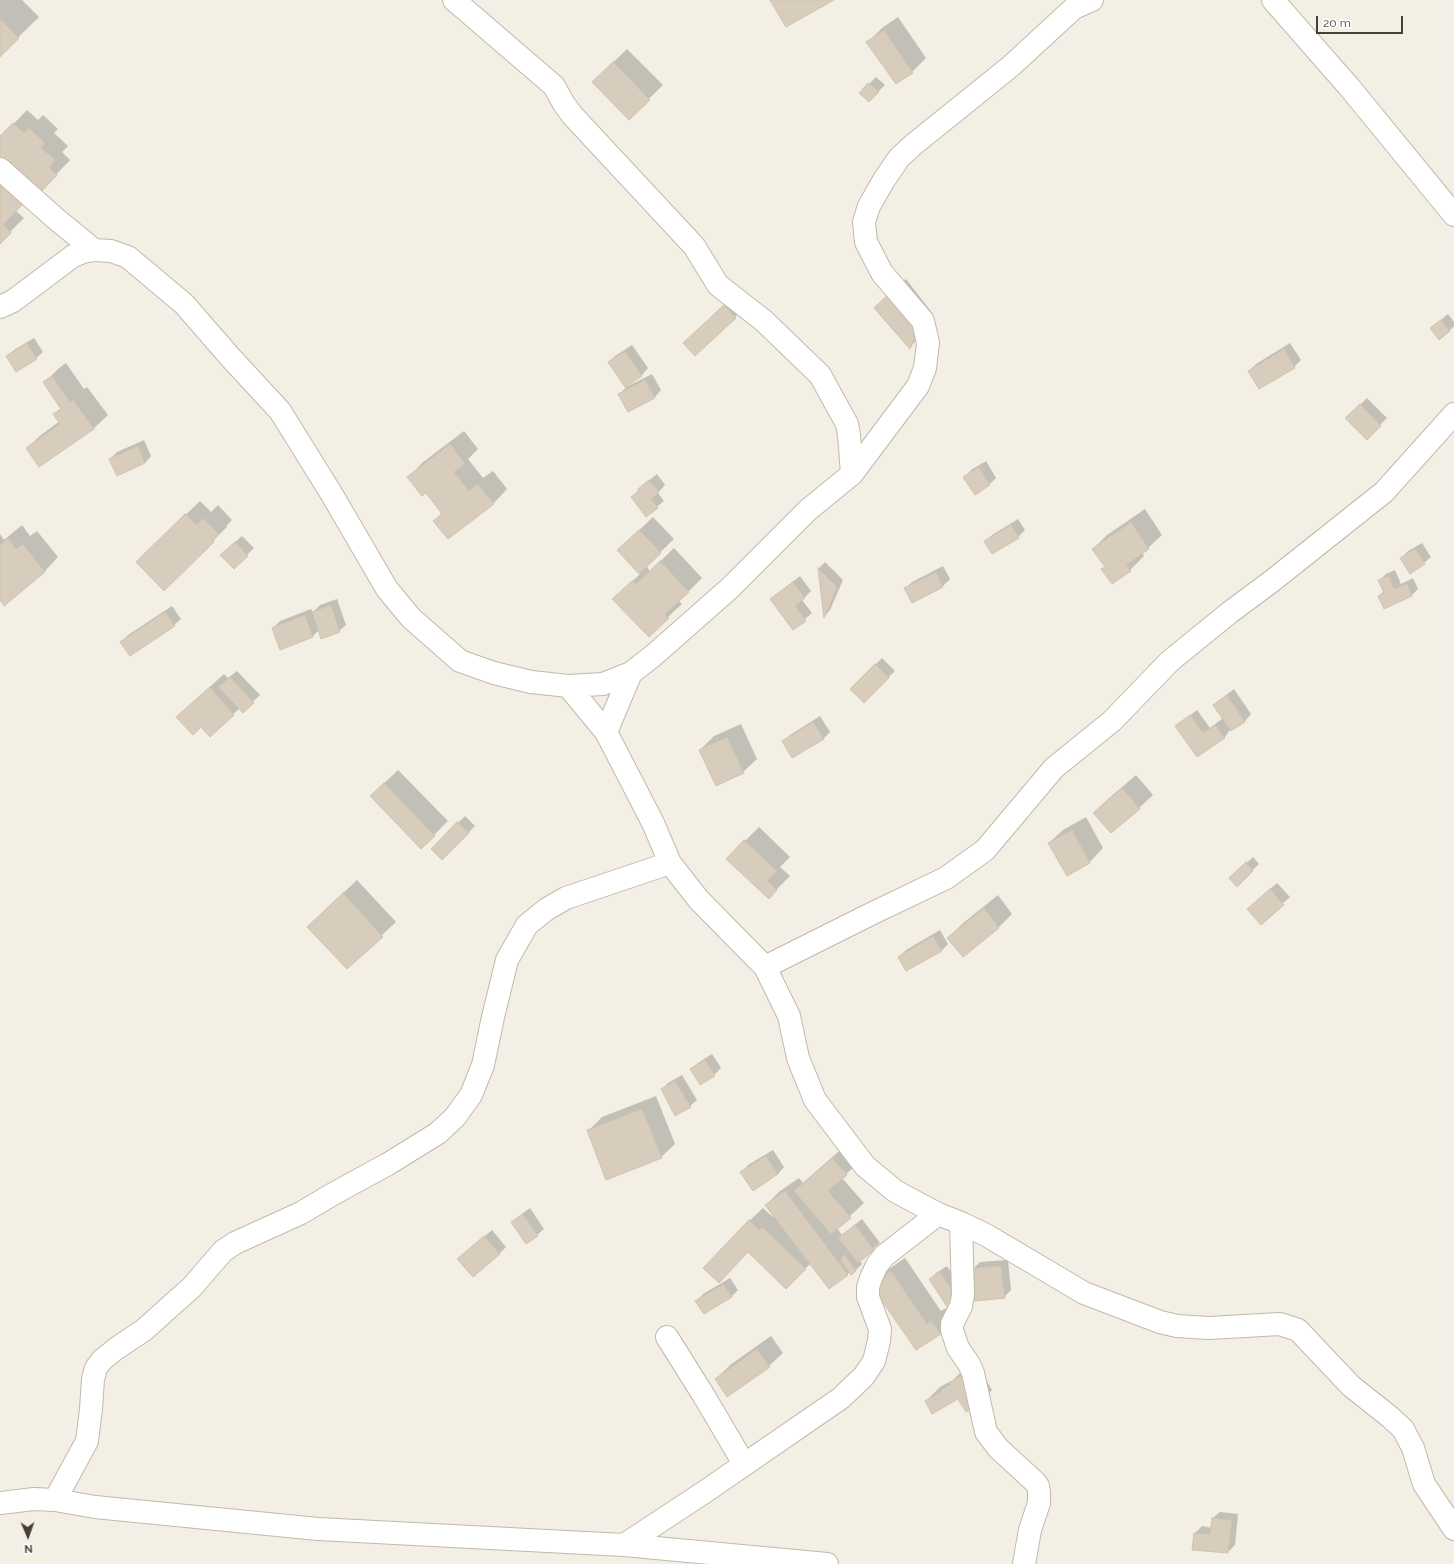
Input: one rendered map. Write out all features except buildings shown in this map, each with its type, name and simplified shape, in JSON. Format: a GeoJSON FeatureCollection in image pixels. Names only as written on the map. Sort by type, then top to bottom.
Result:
{"type":"FeatureCollection","features":[{"type":"Feature","properties":{"kind":"street"},"geometry":{"type":"LineString","coordinates":[[454,0],[554,86],[572,115],[694,246],[718,285],[764,321],[820,375],[847,424],[852,474]]}},
{"type":"Feature","properties":{"kind":"street"},"geometry":{"type":"LineString","coordinates":[[0,307],[13,301],[73,256],[83,252],[94,250],[111,250],[128,257],[184,304],[280,411],[331,493],[386,589],[411,618],[460,661],[494,673],[531,682],[568,686],[603,684],[632,673],[654,655],[730,588],[808,510],[852,474],[918,386],[925,368],[928,343],[923,321],[882,273],[866,242],[864,222],[869,206],[899,158],[913,145],[1011,66],[1074,8],[1092,0]]}},
{"type":"Feature","properties":{"kind":"street"},"geometry":{"type":"LineString","coordinates":[[1273,0],[1350,88],[1454,215]]}},
{"type":"Feature","properties":{"kind":"street"},"geometry":{"type":"LineString","coordinates":[[0,169],[55,218],[94,250]]}},
{"type":"Feature","properties":{"kind":"street"},"geometry":{"type":"LineString","coordinates":[[765,967],[946,878],[985,850],[1054,768],[1112,721],[1170,661],[1384,492],[1454,414]]}},
{"type":"Feature","properties":{"kind":"street"},"geometry":{"type":"LineString","coordinates":[[606,732],[632,673]]}},
{"type":"Feature","properties":{"kind":"street"},"geometry":{"type":"LineString","coordinates":[[568,686],[606,732],[653,823],[670,863],[699,900],[765,967],[789,1016],[798,1058],[816,1100],[865,1166],[895,1191],[938,1214],[986,1235],[1084,1293],[1160,1322],[1192,1328],[1280,1324],[1287,1325],[1298,1330],[1351,1386],[1390,1416],[1403,1429],[1413,1448],[1424,1484],[1454,1529]]}},
{"type":"Feature","properties":{"kind":"street"},"geometry":{"type":"LineString","coordinates":[[55,1500],[87,1441],[92,1409],[93,1379],[96,1368],[102,1360],[144,1330],[191,1288],[223,1251],[235,1243],[301,1213],[388,1164],[438,1133],[455,1117],[471,1095],[474,1088],[483,1065],[507,960],[527,925],[548,909],[566,898],[670,863]]}},
{"type":"Feature","properties":{"kind":"street"},"geometry":{"type":"LineString","coordinates":[[624,1545],[706,1491],[841,1398],[864,1376],[874,1361],[879,1341],[880,1329],[868,1296],[868,1287],[871,1278],[877,1265],[884,1256],[938,1214]]}},
{"type":"Feature","properties":{"kind":"street"},"geometry":{"type":"LineString","coordinates":[[961,1223],[963,1295],[961,1306],[952,1324],[952,1330],[958,1348],[969,1364],[973,1373],[986,1432],[998,1448],[1038,1486],[1039,1503],[1030,1530],[1024,1564]]}},
{"type":"Feature","properties":{"kind":"street"},"geometry":{"type":"LineString","coordinates":[[667,1337],[744,1464]]}},
{"type":"Feature","properties":{"kind":"street"},"geometry":{"type":"LineString","coordinates":[[0,1503],[34,1499],[55,1500],[95,1507],[318,1529],[624,1545],[827,1564]]}}]}
